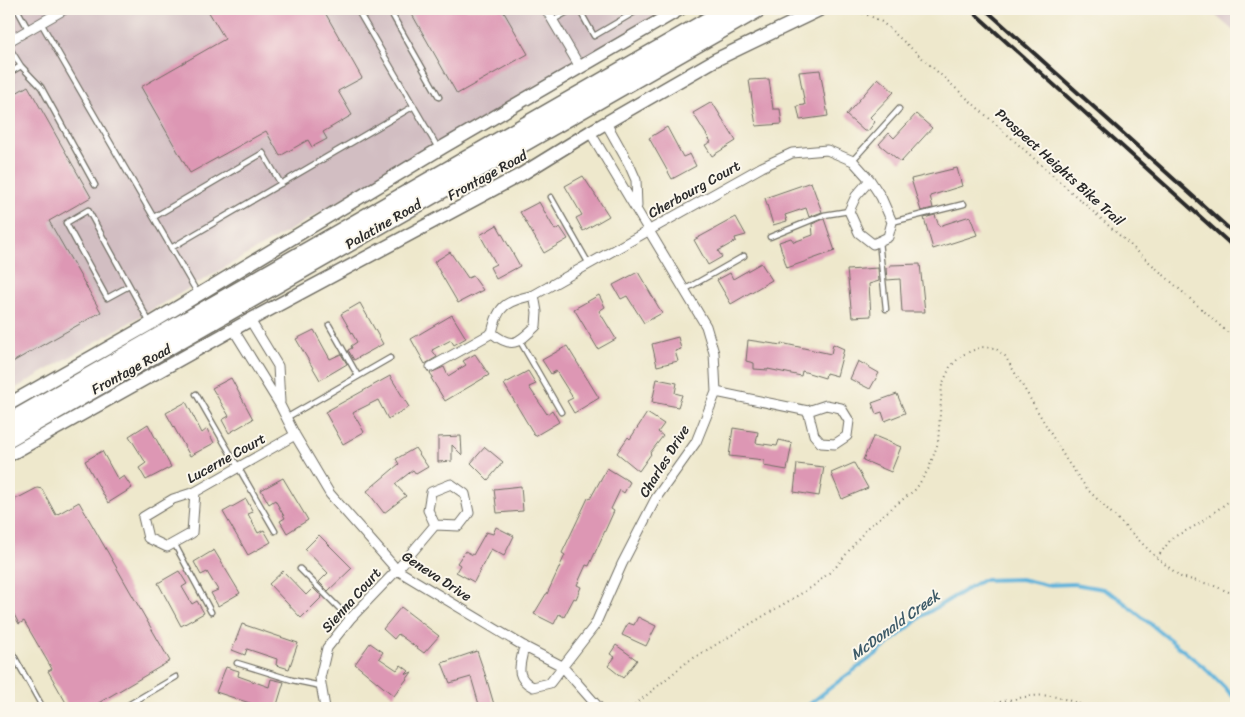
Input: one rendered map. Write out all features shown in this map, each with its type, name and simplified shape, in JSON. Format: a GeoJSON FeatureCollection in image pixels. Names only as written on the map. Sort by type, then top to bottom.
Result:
{"type":"FeatureCollection","features":[{"type":"Feature","properties":{"kind":"highway","name":"Palatine Road"},"geometry":{"type":"LineString","coordinates":[[9,422],[728,9]]}},
{"type":"Feature","properties":{"kind":"highway","name":"Palatine Road"},"geometry":{"type":"LineString","coordinates":[[9,438],[758,9]]}},
{"type":"Feature","properties":{"kind":"street"},"geometry":{"type":"LineString","coordinates":[[9,41],[65,9]]}},
{"type":"Feature","properties":{"kind":"street"},"geometry":{"type":"LineString","coordinates":[[546,9],[580,67]]}},
{"type":"Feature","properties":{"kind":"street"},"geometry":{"type":"LineString","coordinates":[[9,404],[150,324],[438,150],[680,9]]}},
{"type":"Feature","properties":{"kind":"street","name":"Frontage Road"},"geometry":{"type":"LineString","coordinates":[[9,455],[233,329],[522,174],[590,132],[715,60],[825,12]]}},
{"type":"Feature","properties":{"kind":"street","name":"Charles Drive"},"geometry":{"type":"LineString","coordinates":[[606,123],[636,180],[637,208]]}},
{"type":"Feature","properties":{"kind":"street","name":"Charles Drive"},"geometry":{"type":"LineString","coordinates":[[524,646],[519,672],[526,684],[533,687],[550,683],[596,625],[622,564],[656,498],[696,442],[716,392],[714,353],[706,326],[590,132]]}},
{"type":"Feature","properties":{"kind":"street","name":"Cherbourg Court"},"geometry":{"type":"LineString","coordinates":[[492,334],[495,318],[503,306],[518,299],[534,295],[762,167],[792,153],[827,150],[852,160],[881,196],[892,222]]}},
{"type":"Feature","properties":{"kind":"street"},"geometry":{"type":"LineString","coordinates":[[870,180],[856,196],[849,211],[859,233],[873,244],[888,237],[892,222]]}},
{"type":"Feature","properties":{"kind":"street"},"geometry":{"type":"LineString","coordinates":[[431,367],[492,334],[503,342],[513,344],[520,341],[536,326],[537,312],[534,295]]}},
{"type":"Feature","properties":{"kind":"street","name":"Geneva Drive"},"geometry":{"type":"LineString","coordinates":[[250,320],[278,366],[280,405]]}},
{"type":"Feature","properties":{"kind":"street","name":"Geneva Drive"},"geometry":{"type":"LineString","coordinates":[[233,329],[280,405],[294,435],[330,494],[397,570],[524,646],[562,666],[599,708]]}},
{"type":"Feature","properties":{"kind":"street"},"geometry":{"type":"LineString","coordinates":[[716,392],[808,411],[826,405],[841,408],[849,421],[847,436],[835,444],[821,443],[814,435],[808,411]]}},
{"type":"Feature","properties":{"kind":"street","name":"Lucerne Court"},"geometry":{"type":"LineString","coordinates":[[174,543],[167,547],[148,538],[142,517],[173,499],[195,492],[294,435]]}},
{"type":"Feature","properties":{"kind":"street"},"geometry":{"type":"LineString","coordinates":[[451,484],[465,494],[469,513],[459,526],[435,525],[428,510],[431,492],[451,484]]}},
{"type":"Feature","properties":{"kind":"street"},"geometry":{"type":"LineString","coordinates":[[174,543],[192,533],[195,492]]}},
{"type":"Feature","properties":{"kind":"street","name":"Sienna Court"},"geometry":{"type":"LineString","coordinates":[[325,708],[320,678],[327,648],[350,619],[397,570],[435,525]]}},
{"type":"Feature","properties":{"kind":"lane"},"geometry":{"type":"LineString","coordinates":[[17,9],[28,29]]}},
{"type":"Feature","properties":{"kind":"lane"},"geometry":{"type":"LineString","coordinates":[[357,9],[438,150]]}},
{"type":"Feature","properties":{"kind":"lane"},"geometry":{"type":"LineString","coordinates":[[389,9],[440,97]]}},
{"type":"Feature","properties":{"kind":"lane"},"geometry":{"type":"LineString","coordinates":[[553,20],[573,9]]}},
{"type":"Feature","properties":{"kind":"lane"},"geometry":{"type":"LineString","coordinates":[[579,9],[594,36],[640,9]]}},
{"type":"Feature","properties":{"kind":"lane"},"geometry":{"type":"LineString","coordinates":[[41,23],[199,295]]}},
{"type":"Feature","properties":{"kind":"lane"},"geometry":{"type":"LineString","coordinates":[[9,47],[21,66],[41,86],[95,185]]}},
{"type":"Feature","properties":{"kind":"lane"},"geometry":{"type":"LineString","coordinates":[[9,73],[21,66]]}},
{"type":"Feature","properties":{"kind":"lane"},"geometry":{"type":"LineString","coordinates":[[172,248],[414,106]]}},
{"type":"Feature","properties":{"kind":"lane"},"geometry":{"type":"LineString","coordinates":[[852,160],[898,109]]}},
{"type":"Feature","properties":{"kind":"lane"},"geometry":{"type":"LineString","coordinates":[[154,217],[263,153],[281,184]]}},
{"type":"Feature","properties":{"kind":"lane"},"geometry":{"type":"LineString","coordinates":[[551,197],[589,264]]}},
{"type":"Feature","properties":{"kind":"lane"},"geometry":{"type":"LineString","coordinates":[[892,222],[964,204]]}},
{"type":"Feature","properties":{"kind":"lane"},"geometry":{"type":"LineString","coordinates":[[129,286],[107,298],[66,222],[88,210],[150,324]]}},
{"type":"Feature","properties":{"kind":"lane"},"geometry":{"type":"LineString","coordinates":[[770,236],[824,215],[849,211]]}},
{"type":"Feature","properties":{"kind":"lane"},"geometry":{"type":"LineString","coordinates":[[879,241],[886,309]]}},
{"type":"Feature","properties":{"kind":"lane"},"geometry":{"type":"LineString","coordinates":[[684,290],[744,256]]}},
{"type":"Feature","properties":{"kind":"lane"},"geometry":{"type":"LineString","coordinates":[[329,325],[358,376]]}},
{"type":"Feature","properties":{"kind":"lane"},"geometry":{"type":"LineString","coordinates":[[520,341],[561,412]]}},
{"type":"Feature","properties":{"kind":"lane"},"geometry":{"type":"LineString","coordinates":[[286,418],[390,358]]}},
{"type":"Feature","properties":{"kind":"lane"},"geometry":{"type":"LineString","coordinates":[[196,394],[275,531]]}},
{"type":"Feature","properties":{"kind":"lane"},"geometry":{"type":"LineString","coordinates":[[174,543],[211,612]]}},
{"type":"Feature","properties":{"kind":"lane"},"geometry":{"type":"LineString","coordinates":[[300,569],[350,619]]}},
{"type":"Feature","properties":{"kind":"lane"},"geometry":{"type":"LineString","coordinates":[[9,647],[43,708]]}},
{"type":"Feature","properties":{"kind":"lane"},"geometry":{"type":"LineString","coordinates":[[237,663],[292,680],[321,686]]}},
{"type":"Feature","properties":{"kind":"lane"},"geometry":{"type":"LineString","coordinates":[[123,708],[176,677]]}},
{"type":"Feature","properties":{"kind":"path"},"geometry":{"type":"LineString","coordinates":[[867,14],[868,9]]}},
{"type":"Feature","properties":{"kind":"path","name":"Prospect Heights Bike Trail"},"geometry":{"type":"LineString","coordinates":[[825,12],[845,10],[867,14],[882,22],[1236,340]]}},
{"type":"Feature","properties":{"kind":"path"},"geometry":{"type":"LineString","coordinates":[[631,708],[687,662],[812,587],[835,568],[868,527],[916,489],[929,468],[938,444],[942,385],[950,367],[962,355],[981,347],[995,348],[1005,356],[1067,461],[1088,490],[1157,558],[1181,577],[1212,585],[1236,596]]}},
{"type":"Feature","properties":{"kind":"path"},"geometry":{"type":"LineString","coordinates":[[1157,558],[1172,538],[1197,525],[1236,496]]}},
{"type":"Feature","properties":{"kind":"path"},"geometry":{"type":"LineString","coordinates":[[976,708],[1027,697],[1050,696],[1089,708]]}},
{"type":"Feature","properties":{"kind":"shaded area"},"geometry":{"type":"Polygon","coordinates":[[[9,9],[673,9],[9,392],[9,9]]]}},
{"type":"Feature","properties":{"kind":"shaded area"},"geometry":{"type":"Polygon","coordinates":[[[1208,9],[1236,9],[1236,33],[1208,9]]]}},
{"type":"Feature","properties":{"kind":"building"},"geometry":{"type":"Polygon","coordinates":[[[207,9],[323,9],[362,78],[338,91],[352,115],[323,132],[327,139],[312,147],[308,140],[280,156],[266,131],[190,173],[141,87],[225,39],[207,9]]]}},
{"type":"Feature","properties":{"kind":"building"},"geometry":{"type":"Polygon","coordinates":[[[409,9],[502,9],[528,54],[457,94],[409,9]]]}},
{"type":"Feature","properties":{"kind":"building"},"geometry":{"type":"Polygon","coordinates":[[[820,70],[828,116],[800,120],[797,106],[805,105],[799,72],[820,70]]]}},
{"type":"Feature","properties":{"kind":"building"},"geometry":{"type":"Polygon","coordinates":[[[878,78],[894,92],[870,117],[875,122],[868,131],[864,131],[846,115],[878,78]]]}},
{"type":"Feature","properties":{"kind":"building"},"geometry":{"type":"Polygon","coordinates":[[[769,79],[773,109],[780,109],[782,124],[756,126],[749,80],[769,79]]]}},
{"type":"Feature","properties":{"kind":"building"},"geometry":{"type":"Polygon","coordinates":[[[28,86],[91,197],[49,221],[101,312],[9,364],[9,97],[28,86]]]}},
{"type":"Feature","properties":{"kind":"building"},"geometry":{"type":"Polygon","coordinates":[[[712,102],[736,141],[712,156],[705,145],[711,142],[693,113],[712,102]]]}},
{"type":"Feature","properties":{"kind":"building"},"geometry":{"type":"Polygon","coordinates":[[[916,114],[932,128],[901,162],[879,144],[889,133],[894,138],[916,114]]]}},
{"type":"Feature","properties":{"kind":"building"},"geometry":{"type":"Polygon","coordinates":[[[667,127],[683,157],[690,154],[696,166],[672,179],[649,138],[667,127]]]}},
{"type":"Feature","properties":{"kind":"building"},"geometry":{"type":"Polygon","coordinates":[[[957,168],[962,186],[930,196],[933,208],[921,211],[911,179],[957,168]]]}},
{"type":"Feature","properties":{"kind":"building"},"geometry":{"type":"Polygon","coordinates":[[[583,176],[609,216],[583,231],[576,218],[582,215],[565,186],[583,176]]]}},
{"type":"Feature","properties":{"kind":"building"},"geometry":{"type":"Polygon","coordinates":[[[811,182],[822,212],[809,217],[806,208],[785,215],[787,221],[773,225],[765,198],[811,182]]]}},
{"type":"Feature","properties":{"kind":"building"},"geometry":{"type":"Polygon","coordinates":[[[539,202],[555,230],[560,227],[568,239],[544,253],[520,212],[539,202]]]}},
{"type":"Feature","properties":{"kind":"building"},"geometry":{"type":"Polygon","coordinates":[[[935,215],[939,226],[970,216],[977,235],[933,249],[924,218],[935,215]]]}},
{"type":"Feature","properties":{"kind":"building"},"geometry":{"type":"Polygon","coordinates":[[[736,217],[746,235],[735,238],[736,241],[718,251],[722,257],[708,265],[694,240],[736,217]]]}},
{"type":"Feature","properties":{"kind":"building"},"geometry":{"type":"Polygon","coordinates":[[[824,219],[835,251],[787,268],[779,242],[791,238],[794,242],[813,235],[812,224],[824,219]]]}},
{"type":"Feature","properties":{"kind":"building"},"geometry":{"type":"Polygon","coordinates":[[[497,225],[520,266],[496,279],[490,267],[496,264],[480,235],[497,225]]]}},
{"type":"Feature","properties":{"kind":"building"},"geometry":{"type":"Polygon","coordinates":[[[450,252],[468,278],[473,276],[483,290],[458,303],[434,262],[450,252]]]}},
{"type":"Feature","properties":{"kind":"building"},"geometry":{"type":"Polygon","coordinates":[[[761,263],[772,280],[731,304],[717,280],[730,273],[733,279],[761,263]]]}},
{"type":"Feature","properties":{"kind":"building"},"geometry":{"type":"Polygon","coordinates":[[[920,264],[925,312],[902,312],[900,279],[887,280],[886,268],[890,267],[890,265],[920,264]]]}},
{"type":"Feature","properties":{"kind":"building"},"geometry":{"type":"Polygon","coordinates":[[[878,268],[879,281],[869,284],[871,316],[852,317],[847,270],[878,268]]]}},
{"type":"Feature","properties":{"kind":"building"},"geometry":{"type":"Polygon","coordinates":[[[638,272],[662,313],[644,323],[627,296],[621,299],[613,285],[638,272]]]}},
{"type":"Feature","properties":{"kind":"building"},"geometry":{"type":"Polygon","coordinates":[[[599,295],[605,307],[599,311],[616,339],[598,349],[574,309],[599,295]]]}},
{"type":"Feature","properties":{"kind":"building"},"geometry":{"type":"Polygon","coordinates":[[[360,303],[383,344],[354,360],[348,350],[357,342],[341,314],[360,303]]]}},
{"type":"Feature","properties":{"kind":"building"},"geometry":{"type":"Polygon","coordinates":[[[452,315],[466,338],[454,345],[451,340],[432,350],[437,357],[425,364],[411,339],[452,315]]]}},
{"type":"Feature","properties":{"kind":"building"},"geometry":{"type":"Polygon","coordinates":[[[314,330],[330,359],[341,354],[347,364],[320,380],[296,339],[314,330]]]}},
{"type":"Feature","properties":{"kind":"building"},"geometry":{"type":"Polygon","coordinates":[[[678,337],[681,349],[675,351],[678,361],[657,366],[652,344],[678,337]]]}},
{"type":"Feature","properties":{"kind":"building"},"geometry":{"type":"Polygon","coordinates":[[[748,340],[781,345],[781,343],[831,354],[833,344],[844,349],[837,376],[826,373],[825,378],[802,371],[801,376],[768,369],[754,369],[754,363],[746,361],[748,340]]]}},
{"type":"Feature","properties":{"kind":"building"},"geometry":{"type":"Polygon","coordinates":[[[567,346],[599,398],[574,413],[567,401],[573,398],[556,371],[551,374],[542,360],[567,346]]]}},
{"type":"Feature","properties":{"kind":"building"},"geometry":{"type":"Polygon","coordinates":[[[475,354],[489,375],[445,401],[430,373],[444,367],[448,376],[466,365],[463,361],[475,354]]]}},
{"type":"Feature","properties":{"kind":"building"},"geometry":{"type":"Polygon","coordinates":[[[858,361],[879,373],[870,389],[850,379],[858,361]]]}},
{"type":"Feature","properties":{"kind":"building"},"geometry":{"type":"Polygon","coordinates":[[[528,371],[536,384],[529,387],[547,414],[552,410],[559,422],[535,436],[504,384],[528,371]]]}},
{"type":"Feature","properties":{"kind":"building"},"geometry":{"type":"Polygon","coordinates":[[[390,376],[409,407],[388,419],[378,400],[358,410],[353,413],[364,432],[343,444],[325,412],[390,376]]]}},
{"type":"Feature","properties":{"kind":"building"},"geometry":{"type":"Polygon","coordinates":[[[231,378],[253,419],[229,433],[222,420],[229,416],[212,388],[231,378]]]}},
{"type":"Feature","properties":{"kind":"building"},"geometry":{"type":"Polygon","coordinates":[[[657,379],[677,383],[675,393],[682,395],[678,407],[652,402],[657,379]]]}},
{"type":"Feature","properties":{"kind":"building"},"geometry":{"type":"Polygon","coordinates":[[[897,394],[905,413],[885,421],[882,412],[876,414],[872,403],[897,394]]]}},
{"type":"Feature","properties":{"kind":"building"},"geometry":{"type":"Polygon","coordinates":[[[186,402],[202,433],[207,429],[214,443],[190,456],[166,413],[186,402]]]}},
{"type":"Feature","properties":{"kind":"building"},"geometry":{"type":"Polygon","coordinates":[[[647,413],[664,424],[658,432],[663,436],[639,471],[617,453],[628,437],[630,439],[647,413]]]}},
{"type":"Feature","properties":{"kind":"building"},"geometry":{"type":"Polygon","coordinates":[[[148,424],[171,467],[146,480],[139,468],[146,463],[129,436],[148,424]]]}},
{"type":"Feature","properties":{"kind":"building"},"geometry":{"type":"Polygon","coordinates":[[[733,428],[758,432],[756,443],[777,446],[779,440],[792,443],[787,470],[764,466],[764,460],[729,456],[733,428]]]}},
{"type":"Feature","properties":{"kind":"building"},"geometry":{"type":"Polygon","coordinates":[[[461,436],[462,455],[452,445],[452,461],[438,462],[438,437],[461,436]]]}},
{"type":"Feature","properties":{"kind":"building"},"geometry":{"type":"Polygon","coordinates":[[[873,437],[901,447],[891,472],[863,460],[873,437]]]}},
{"type":"Feature","properties":{"kind":"building"},"geometry":{"type":"Polygon","coordinates":[[[485,447],[503,462],[488,480],[471,463],[485,447]]]}},
{"type":"Feature","properties":{"kind":"building"},"geometry":{"type":"Polygon","coordinates":[[[415,448],[428,467],[416,474],[413,470],[395,484],[406,496],[384,513],[367,491],[399,464],[396,459],[415,448]]]}},
{"type":"Feature","properties":{"kind":"building"},"geometry":{"type":"Polygon","coordinates":[[[102,451],[118,480],[124,476],[132,488],[108,503],[85,461],[102,451]]]}},
{"type":"Feature","properties":{"kind":"building"},"geometry":{"type":"Polygon","coordinates":[[[854,463],[868,488],[842,499],[831,473],[854,463]]]}},
{"type":"Feature","properties":{"kind":"building"},"geometry":{"type":"Polygon","coordinates":[[[797,464],[824,467],[819,496],[794,492],[797,464]]]}},
{"type":"Feature","properties":{"kind":"building"},"geometry":{"type":"Polygon","coordinates":[[[607,468],[630,482],[624,493],[620,490],[611,509],[614,511],[589,566],[586,565],[577,585],[581,587],[576,599],[574,598],[564,617],[559,614],[554,624],[534,614],[547,594],[565,555],[562,553],[588,498],[590,499],[607,468]]]}},
{"type":"Feature","properties":{"kind":"building"},"geometry":{"type":"Polygon","coordinates":[[[283,478],[308,520],[287,533],[280,521],[285,518],[275,500],[269,504],[261,490],[283,478]]]}},
{"type":"Feature","properties":{"kind":"building"},"geometry":{"type":"Polygon","coordinates":[[[521,486],[523,511],[497,513],[494,489],[521,486]]]}},
{"type":"Feature","properties":{"kind":"building"},"geometry":{"type":"Polygon","coordinates":[[[37,488],[42,489],[56,515],[79,502],[170,661],[90,708],[69,708],[48,671],[52,669],[24,621],[19,624],[9,605],[9,502],[14,504],[16,498],[37,488]]]}},
{"type":"Feature","properties":{"kind":"building"},"geometry":{"type":"Polygon","coordinates":[[[246,499],[253,512],[248,514],[258,533],[264,530],[271,542],[248,555],[223,512],[246,499]]]}},
{"type":"Feature","properties":{"kind":"building"},"geometry":{"type":"Polygon","coordinates":[[[496,527],[514,536],[504,556],[491,549],[474,582],[456,572],[460,565],[457,563],[465,551],[473,555],[486,532],[493,534],[496,527]]]}},
{"type":"Feature","properties":{"kind":"building"},"geometry":{"type":"Polygon","coordinates":[[[319,535],[352,568],[328,591],[319,582],[328,573],[305,549],[319,535]]]}},
{"type":"Feature","properties":{"kind":"building"},"geometry":{"type":"Polygon","coordinates":[[[214,550],[240,593],[218,606],[211,593],[218,590],[207,572],[201,575],[194,562],[214,550]]]}},
{"type":"Feature","properties":{"kind":"building"},"geometry":{"type":"Polygon","coordinates":[[[179,571],[187,584],[182,587],[192,604],[197,601],[204,613],[181,626],[158,583],[179,571]]]}},
{"type":"Feature","properties":{"kind":"building"},"geometry":{"type":"Polygon","coordinates":[[[283,571],[306,595],[313,588],[322,597],[301,618],[269,584],[283,571]]]}},
{"type":"Feature","properties":{"kind":"building"},"geometry":{"type":"Polygon","coordinates":[[[401,607],[439,636],[424,653],[398,634],[394,639],[383,629],[401,607]]]}},
{"type":"Feature","properties":{"kind":"building"},"geometry":{"type":"Polygon","coordinates":[[[638,617],[656,626],[646,646],[622,635],[628,623],[634,625],[638,617]]]}},
{"type":"Feature","properties":{"kind":"building"},"geometry":{"type":"Polygon","coordinates":[[[242,624],[298,643],[289,669],[276,665],[277,659],[247,649],[245,655],[232,650],[242,624]]]}},
{"type":"Feature","properties":{"kind":"building"},"geometry":{"type":"Polygon","coordinates":[[[370,643],[383,652],[379,658],[397,670],[401,665],[409,671],[405,675],[412,672],[394,696],[355,664],[370,643]]]}},
{"type":"Feature","properties":{"kind":"building"},"geometry":{"type":"Polygon","coordinates":[[[616,645],[637,660],[623,678],[608,666],[615,657],[610,654],[616,645]]]}},
{"type":"Feature","properties":{"kind":"building"},"geometry":{"type":"Polygon","coordinates":[[[477,651],[495,708],[480,708],[471,677],[450,683],[442,663],[477,651]]]}},
{"type":"Feature","properties":{"kind":"building"},"geometry":{"type":"Polygon","coordinates":[[[226,667],[239,671],[238,676],[269,687],[271,679],[284,682],[276,708],[265,708],[216,692],[226,667]]]}},
{"type":"Feature","properties":{"kind":"waterway","name":"McDonald Creek"},"geometry":{"type":"LineString","coordinates":[[805,708],[875,655],[922,616],[982,580],[1021,579],[1046,585],[1074,584],[1103,589],[1117,597],[1205,668],[1236,699]]}},
{"type":"Feature","properties":{"kind":"railway"},"geometry":{"type":"LineString","coordinates":[[970,9],[1236,249]]}},
{"type":"Feature","properties":{"kind":"railway"},"geometry":{"type":"LineString","coordinates":[[985,9],[1236,235]]}}]}
